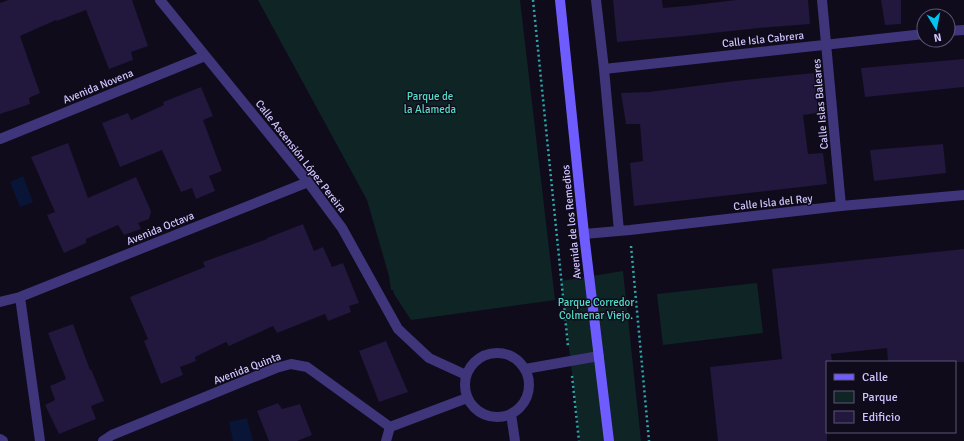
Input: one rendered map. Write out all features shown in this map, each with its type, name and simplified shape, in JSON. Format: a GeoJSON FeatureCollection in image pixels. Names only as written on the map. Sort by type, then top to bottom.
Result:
{"type":"FeatureCollection","features":[{"type":"Feature","properties":{"kind":"main road","name":"Avenida de los Remedios"},"geometry":{"type":"LineString","coordinates":[[560,0],[584,234],[609,441]]}},
{"type":"Feature","properties":{"kind":"street","name":"Calle Ascensión López Pereira"},"geometry":{"type":"LineString","coordinates":[[160,0],[308,182],[342,228],[398,330],[429,358],[466,375]]}},
{"type":"Feature","properties":{"kind":"street"},"geometry":{"type":"LineString","coordinates":[[596,0],[619,231]]}},
{"type":"Feature","properties":{"kind":"street","name":"Calle Islas Baleares"},"geometry":{"type":"LineString","coordinates":[[822,0],[842,206]]}},
{"type":"Feature","properties":{"kind":"street","name":"Calle Isla Cabrera"},"geometry":{"type":"LineString","coordinates":[[604,69],[916,35]]}},
{"type":"Feature","properties":{"kind":"street","name":"Avenida Novena"},"geometry":{"type":"LineString","coordinates":[[0,139],[205,56]]}},
{"type":"Feature","properties":{"kind":"street","name":"Avenida Octava"},"geometry":{"type":"LineString","coordinates":[[0,302],[20,297],[308,182]]}},
{"type":"Feature","properties":{"kind":"street","name":"Calle Isla del Rey"},"geometry":{"type":"LineString","coordinates":[[584,234],[842,206],[964,195]]}},
{"type":"Feature","properties":{"kind":"street"},"geometry":{"type":"LineString","coordinates":[[20,297],[40,441]]}},
{"type":"Feature","properties":{"kind":"street"},"geometry":{"type":"LineString","coordinates":[[501,353],[515,358],[525,369],[529,386],[524,402],[511,414],[499,417],[486,415],[475,408],[467,398],[465,391],[466,375],[473,362],[486,354],[501,353]]}},
{"type":"Feature","properties":{"kind":"street"},"geometry":{"type":"LineString","coordinates":[[525,369],[599,356]]}},
{"type":"Feature","properties":{"kind":"street","name":"Avenida Quinta"},"geometry":{"type":"LineString","coordinates":[[103,441],[112,435],[276,368],[291,364],[307,367],[390,427]]}},
{"type":"Feature","properties":{"kind":"street"},"geometry":{"type":"LineString","coordinates":[[386,441],[390,427],[467,398]]}},
{"type":"Feature","properties":{"kind":"street"},"geometry":{"type":"LineString","coordinates":[[511,414],[515,441]]}},
{"type":"Feature","properties":{"kind":"path"},"geometry":{"type":"LineString","coordinates":[[533,0],[579,441]]}},
{"type":"Feature","properties":{"kind":"path"},"geometry":{"type":"LineString","coordinates":[[630,230],[649,441]]}},
{"type":"Feature","properties":{"kind":"green space","name":"Parque de la Alameda"},"geometry":{"type":"Polygon","coordinates":[[[258,0],[520,0],[555,300],[411,320],[394,294],[393,290],[391,290],[389,276],[367,200],[258,0]]]}},
{"type":"Feature","properties":{"kind":"green space","name":"Parque Corredor Colmenar Viejo."},"geometry":{"type":"Polygon","coordinates":[[[623,271],[641,441],[580,441],[561,281],[623,271]]]}},
{"type":"Feature","properties":{"kind":"green space"},"geometry":{"type":"Polygon","coordinates":[[[757,283],[763,333],[663,345],[657,294],[757,283]]]}},
{"type":"Feature","properties":{"kind":"water"},"geometry":{"type":"Polygon","coordinates":[[[23,176],[33,202],[20,207],[10,182],[23,176]]]}},
{"type":"Feature","properties":{"kind":"water"},"geometry":{"type":"Polygon","coordinates":[[[247,418],[253,441],[233,441],[229,422],[247,418]]]}},
{"type":"Feature","properties":{"kind":"building"},"geometry":{"type":"Polygon","coordinates":[[[8,0],[132,0],[148,46],[131,52],[133,60],[109,69],[86,10],[57,21],[56,20],[20,36],[40,93],[29,98],[30,104],[0,114],[0,3],[8,0]]]}},
{"type":"Feature","properties":{"kind":"building"},"geometry":{"type":"Polygon","coordinates":[[[613,0],[662,0],[663,8],[736,0],[808,0],[810,24],[617,42],[613,0]]]}},
{"type":"Feature","properties":{"kind":"building"},"geometry":{"type":"Polygon","coordinates":[[[881,0],[901,0],[901,24],[885,25],[881,0]]]}},
{"type":"Feature","properties":{"kind":"building"},"geometry":{"type":"Polygon","coordinates":[[[964,59],[964,87],[865,97],[861,68],[964,59]]]}},
{"type":"Feature","properties":{"kind":"building"},"geometry":{"type":"Polygon","coordinates":[[[814,73],[818,113],[803,115],[808,154],[823,153],[827,184],[634,206],[630,163],[643,161],[640,124],[626,124],[621,93],[649,92],[814,73]]]}},
{"type":"Feature","properties":{"kind":"building"},"geometry":{"type":"Polygon","coordinates":[[[201,87],[213,116],[203,120],[222,171],[209,176],[215,191],[196,199],[192,188],[181,192],[162,150],[120,167],[102,123],[128,113],[131,120],[164,105],[163,102],[201,87]]]}},
{"type":"Feature","properties":{"kind":"building"},"geometry":{"type":"Polygon","coordinates":[[[68,143],[88,198],[136,177],[151,211],[149,219],[138,223],[141,229],[124,235],[118,225],[86,239],[86,243],[64,253],[47,215],[55,212],[31,157],[68,143]]]}},
{"type":"Feature","properties":{"kind":"building"},"geometry":{"type":"Polygon","coordinates":[[[943,144],[946,173],[874,181],[870,150],[943,144]]]}},
{"type":"Feature","properties":{"kind":"building"},"geometry":{"type":"Polygon","coordinates":[[[303,224],[314,251],[323,247],[332,267],[343,263],[359,303],[349,306],[351,312],[328,321],[325,314],[277,333],[273,326],[229,346],[226,342],[195,357],[196,361],[180,367],[183,375],[161,384],[144,341],[148,339],[130,297],[205,267],[203,262],[267,239],[303,224]]]}},
{"type":"Feature","properties":{"kind":"building"},"geometry":{"type":"Polygon","coordinates":[[[964,249],[964,362],[888,361],[887,348],[831,354],[832,361],[826,361],[827,441],[718,441],[710,367],[782,359],[772,269],[964,249]]]}},
{"type":"Feature","properties":{"kind":"building"},"geometry":{"type":"Polygon","coordinates":[[[73,324],[90,370],[91,369],[104,401],[91,406],[96,419],[59,434],[45,405],[55,400],[50,386],[66,379],[48,333],[73,324]]]}},
{"type":"Feature","properties":{"kind":"building"},"geometry":{"type":"Polygon","coordinates":[[[386,341],[408,392],[379,402],[359,351],[386,341]]]}},
{"type":"Feature","properties":{"kind":"building"},"geometry":{"type":"Polygon","coordinates":[[[278,403],[282,409],[300,404],[312,435],[297,441],[269,441],[257,411],[278,403]]]}}]}
